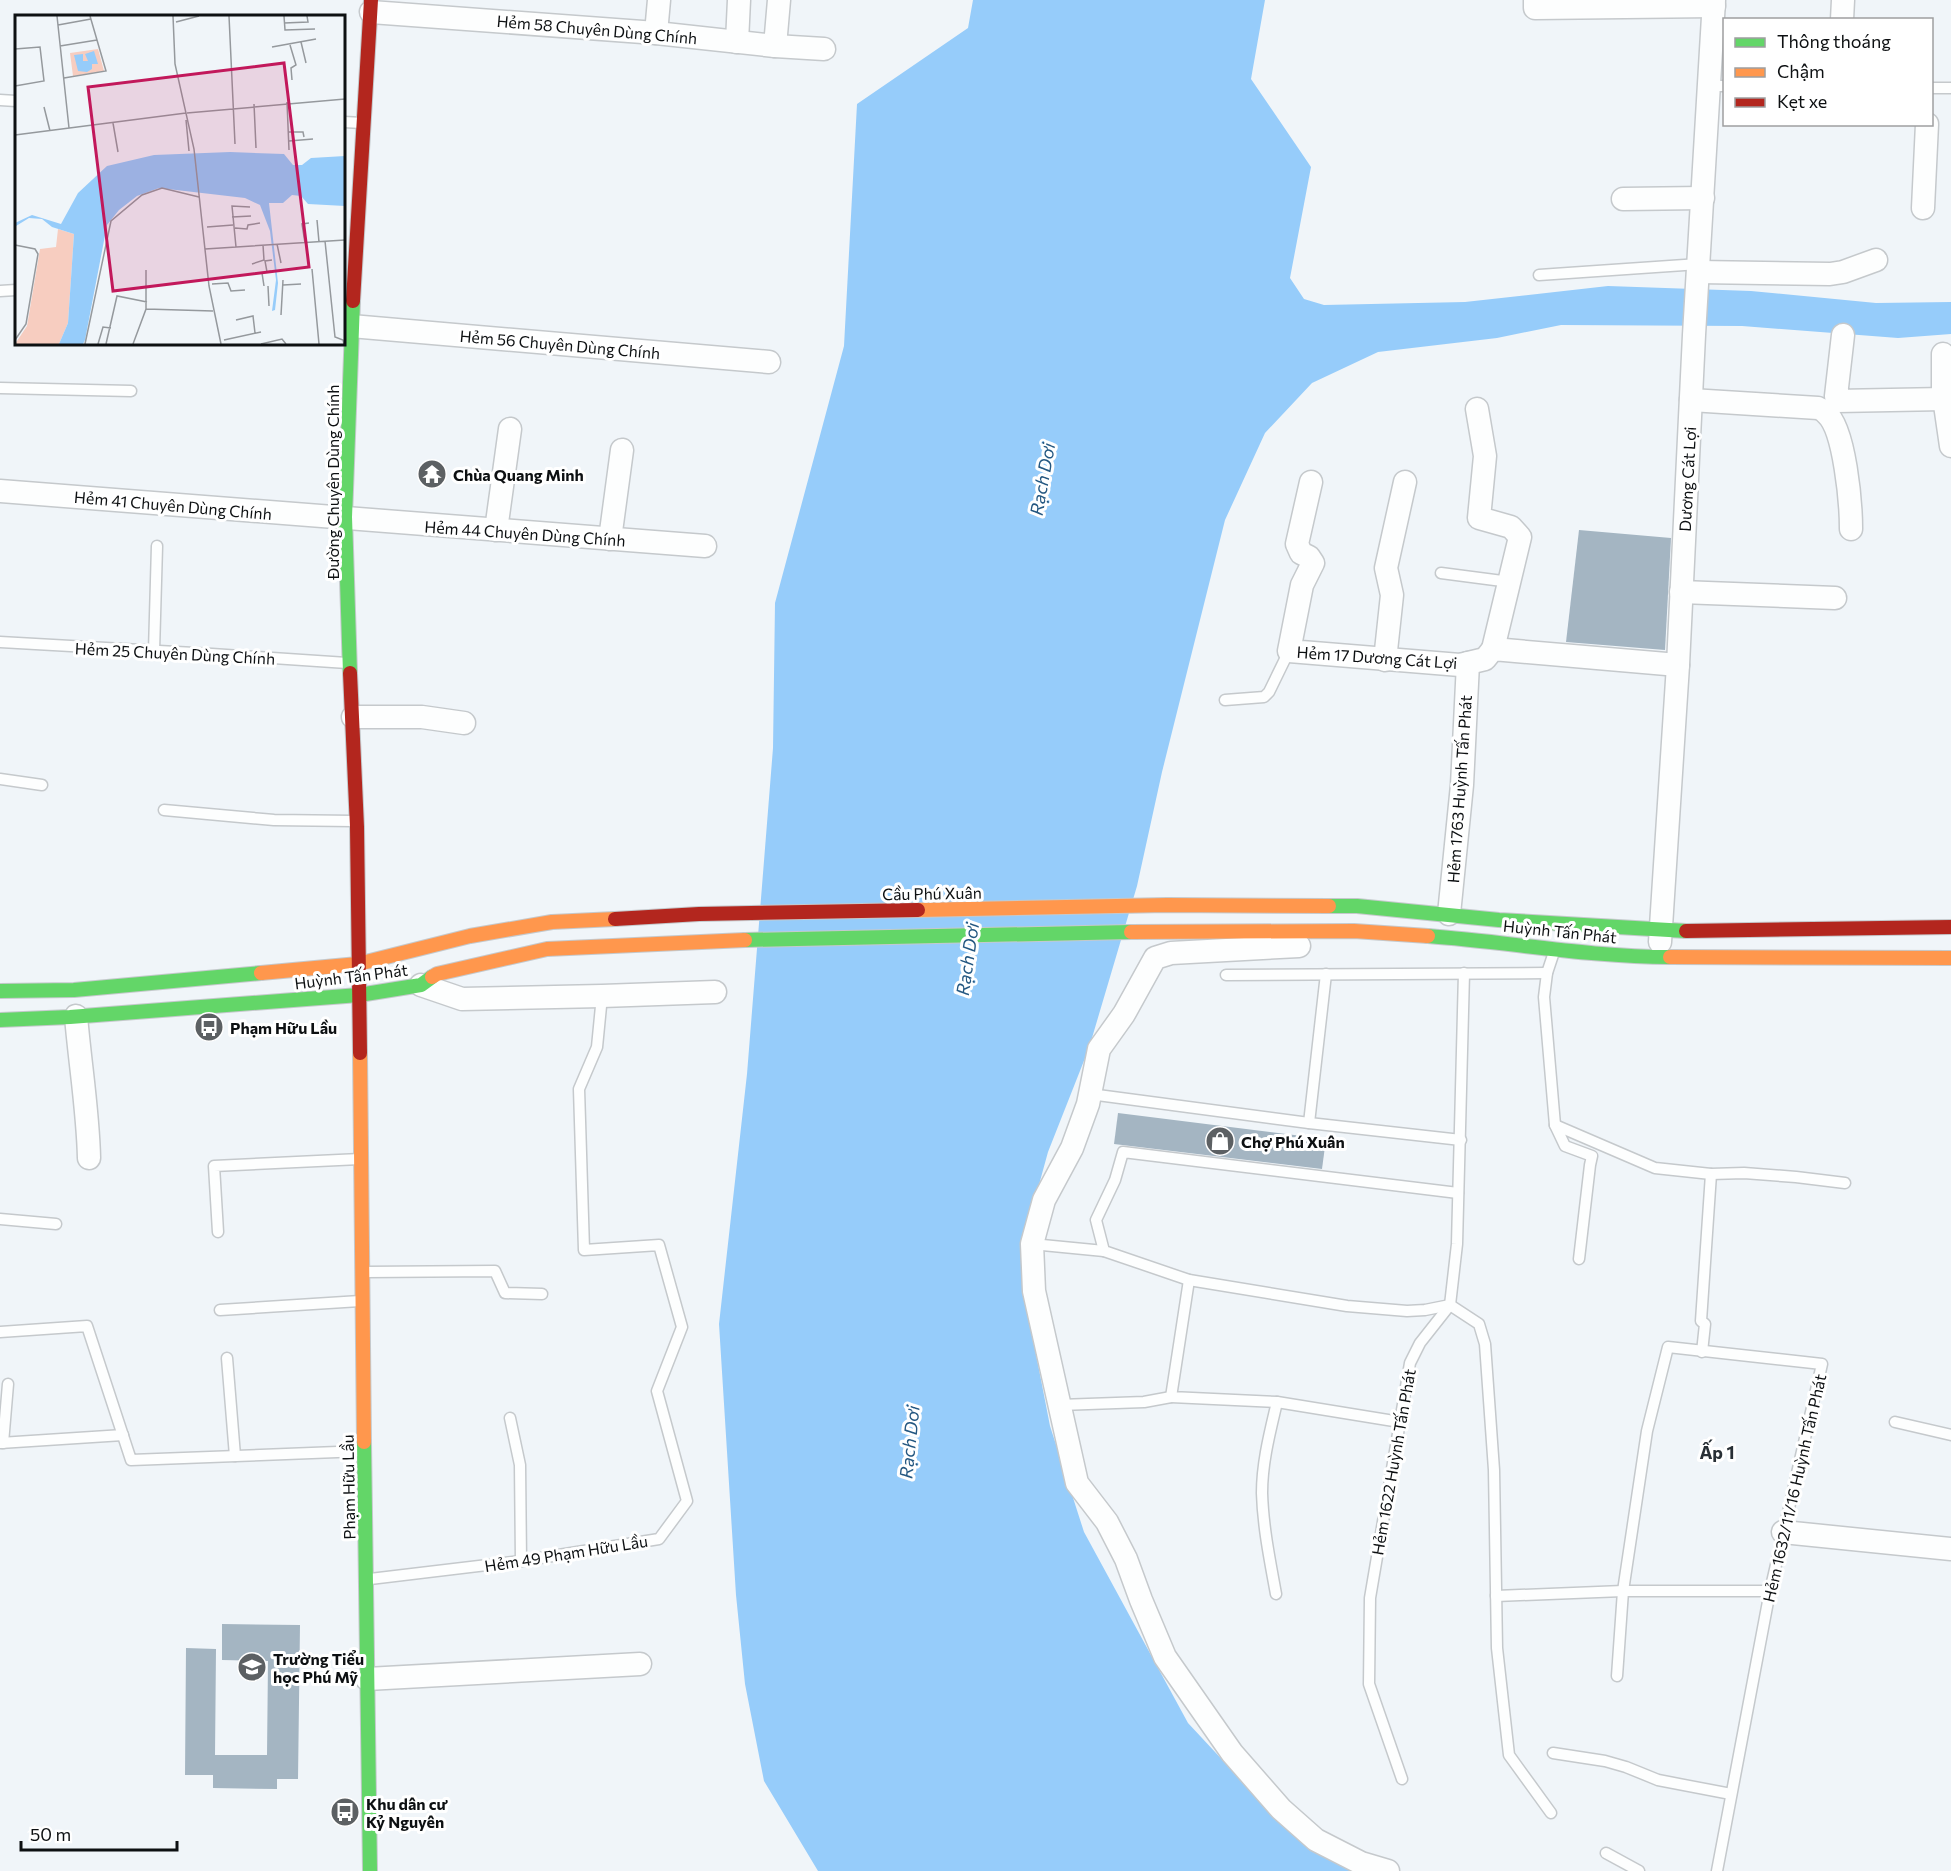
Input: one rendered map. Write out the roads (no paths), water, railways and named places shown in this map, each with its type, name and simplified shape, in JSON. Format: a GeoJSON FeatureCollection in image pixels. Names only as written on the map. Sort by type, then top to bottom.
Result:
{"type":"FeatureCollection","features":[{"type":"Feature","properties":{"kind":"main road","name":"Đường Chuyên Dùng Chính"},"geometry":{"type":"LineString","coordinates":[[359,995],[357,821],[345,519],[347,324],[371,6]]}},
{"type":"Feature","properties":{"kind":"main road","name":"Huỳnh Tấn Phát"},"geometry":{"type":"LineString","coordinates":[[1167,905],[1357,906],[1499,920],[1701,932],[1951,927]]}},
{"type":"Feature","properties":{"kind":"main road","name":"Cầu Phú Xuân"},"geometry":{"type":"LineString","coordinates":[[699,915],[1167,905]]}},
{"type":"Feature","properties":{"kind":"main road","name":"Huỳnh Tấn Phát"},"geometry":{"type":"LineString","coordinates":[[0,991],[74,990],[358,964],[470,936],[552,922],[699,915]]}},
{"type":"Feature","properties":{"kind":"main road","name":"Huỳnh Tấn Phát"},"geometry":{"type":"LineString","coordinates":[[0,1020],[359,995],[421,985],[437,974],[548,949],[700,941],[1166,932],[1354,931],[1660,957],[1951,958]]}},
{"type":"Feature","properties":{"kind":"main road","name":"Phạm Hữu Lầu"},"geometry":{"type":"LineString","coordinates":[[359,995],[370,1871]]}},
{"type":"Feature","properties":{"kind":"street"},"geometry":{"type":"LineString","coordinates":[[656,33],[659,0]]}},
{"type":"Feature","properties":{"kind":"street"},"geometry":{"type":"LineString","coordinates":[[737,42],[739,0]]}},
{"type":"Feature","properties":{"kind":"street"},"geometry":{"type":"LineString","coordinates":[[775,46],[779,0]]}},
{"type":"Feature","properties":{"kind":"street"},"geometry":{"type":"LineString","coordinates":[[1535,0],[1535,8],[1714,3]]}},
{"type":"Feature","properties":{"kind":"street"},"geometry":{"type":"LineString","coordinates":[[1842,18],[1843,0]]}},
{"type":"Feature","properties":{"kind":"street","name":"Dương Cát Lợi"},"geometry":{"type":"LineString","coordinates":[[1660,957],[1698,272],[1703,198],[1717,86],[1714,3]]}},
{"type":"Feature","properties":{"kind":"street","name":"Hẻm 58 Chuyên Dùng Chính"},"geometry":{"type":"LineString","coordinates":[[371,6],[824,49]]}},
{"type":"Feature","properties":{"kind":"street"},"geometry":{"type":"LineString","coordinates":[[1923,208],[1927,126]]}},
{"type":"Feature","properties":{"kind":"street"},"geometry":{"type":"LineString","coordinates":[[1623,198],[1703,198]]}},
{"type":"Feature","properties":{"kind":"street"},"geometry":{"type":"LineString","coordinates":[[1698,272],[1830,274],[1843,272],[1876,260]]}},
{"type":"Feature","properties":{"kind":"street","name":"Hẻm 56 Chuyên Dùng Chính"},"geometry":{"type":"LineString","coordinates":[[347,324],[768,362]]}},
{"type":"Feature","properties":{"kind":"street"},"geometry":{"type":"LineString","coordinates":[[1842,335],[1837,402],[1944,399]]}},
{"type":"Feature","properties":{"kind":"street"},"geometry":{"type":"LineString","coordinates":[[1943,354],[1944,399],[1951,446]]}},
{"type":"Feature","properties":{"kind":"street"},"geometry":{"type":"LineString","coordinates":[[1691,400],[1818,408],[1826,412],[1838,433],[1850,498],[1851,529]]}},
{"type":"Feature","properties":{"kind":"street"},"geometry":{"type":"LineString","coordinates":[[1477,409],[1485,456],[1479,518],[1510,527],[1520,537],[1493,649],[1678,665]]}},
{"type":"Feature","properties":{"kind":"street"},"geometry":{"type":"LineString","coordinates":[[496,530],[510,429]]}},
{"type":"Feature","properties":{"kind":"street"},"geometry":{"type":"LineString","coordinates":[[610,539],[622,450]]}},
{"type":"Feature","properties":{"kind":"street","name":"Hẻm 17 Dương Cát Lợi"},"geometry":{"type":"LineString","coordinates":[[1311,482],[1297,544],[1300,553],[1309,557],[1313,563],[1302,585],[1289,651],[1460,665],[1485,659],[1493,649]]}},
{"type":"Feature","properties":{"kind":"street"},"geometry":{"type":"LineString","coordinates":[[1385,660],[1392,594],[1386,568],[1405,482]]}},
{"type":"Feature","properties":{"kind":"street","name":"Hẻm 41 Chuyên Dùng Chính"},"geometry":{"type":"LineString","coordinates":[[0,491],[345,519]]}},
{"type":"Feature","properties":{"kind":"street","name":"Hẻm 44 Chuyên Dùng Chính"},"geometry":{"type":"LineString","coordinates":[[345,519],[705,546]]}},
{"type":"Feature","properties":{"kind":"street"},"geometry":{"type":"LineString","coordinates":[[1682,592],[1835,597]]}},
{"type":"Feature","properties":{"kind":"street","name":"Hẻm 1763 Huỳnh Tấn Phát"},"geometry":{"type":"LineString","coordinates":[[1449,915],[1462,785],[1468,663]]}},
{"type":"Feature","properties":{"kind":"street"},"geometry":{"type":"LineString","coordinates":[[353,717],[422,717],[464,723]]}},
{"type":"Feature","properties":{"kind":"street"},"geometry":{"type":"LineString","coordinates":[[1388,1871],[1361,1863],[1316,1840],[1281,1809],[1232,1753],[1165,1657],[1126,1559],[1107,1522],[1077,1483],[1034,1291],[1032,1244],[1044,1200],[1072,1148],[1090,1094],[1099,1049],[1124,1014],[1155,958],[1162,954],[1294,946],[1358,945],[1437,950],[1442,937]]}},
{"type":"Feature","properties":{"kind":"street"},"geometry":{"type":"LineString","coordinates":[[421,985],[462,999],[715,992]]}},
{"type":"Feature","properties":{"kind":"street"},"geometry":{"type":"LineString","coordinates":[[76,1016],[82,1083],[88,1113],[89,1158]]}},
{"type":"Feature","properties":{"kind":"street"},"geometry":{"type":"LineString","coordinates":[[1784,1532],[1951,1549]]}},
{"type":"Feature","properties":{"kind":"street"},"geometry":{"type":"LineString","coordinates":[[367,1679],[640,1664]]}},
{"type":"Feature","properties":{"kind":"lane"},"geometry":{"type":"LineString","coordinates":[[1933,88],[1951,88]]}},
{"type":"Feature","properties":{"kind":"lane"},"geometry":{"type":"LineString","coordinates":[[0,100],[15,101]]}},
{"type":"Feature","properties":{"kind":"lane"},"geometry":{"type":"LineString","coordinates":[[345,122],[362,123]]}},
{"type":"Feature","properties":{"kind":"lane"},"geometry":{"type":"LineString","coordinates":[[1539,275],[1698,272]]}},
{"type":"Feature","properties":{"kind":"lane"},"geometry":{"type":"LineString","coordinates":[[0,291],[15,290]]}},
{"type":"Feature","properties":{"kind":"lane"},"geometry":{"type":"LineString","coordinates":[[0,388],[131,392]]}},
{"type":"Feature","properties":{"kind":"lane"},"geometry":{"type":"LineString","coordinates":[[154,651],[157,546]]}},
{"type":"Feature","properties":{"kind":"lane"},"geometry":{"type":"LineString","coordinates":[[1441,573],[1510,582]]}},
{"type":"Feature","properties":{"kind":"lane","name":"Hẻm 25 Chuyên Dùng Chính"},"geometry":{"type":"LineString","coordinates":[[0,642],[351,664]]}},
{"type":"Feature","properties":{"kind":"lane"},"geometry":{"type":"LineString","coordinates":[[1225,700],[1264,697],[1269,692],[1289,651]]}},
{"type":"Feature","properties":{"kind":"lane"},"geometry":{"type":"LineString","coordinates":[[0,779],[42,784]]}},
{"type":"Feature","properties":{"kind":"lane"},"geometry":{"type":"LineString","coordinates":[[164,810],[274,820],[357,821]]}},
{"type":"Feature","properties":{"kind":"lane"},"geometry":{"type":"LineString","coordinates":[[1555,949],[1547,973],[1544,997],[1555,1125],[1565,1146],[1592,1156],[1579,1259]]}},
{"type":"Feature","properties":{"kind":"lane"},"geometry":{"type":"LineString","coordinates":[[1450,1305],[1457,1244],[1464,973]]}},
{"type":"Feature","properties":{"kind":"lane"},"geometry":{"type":"LineString","coordinates":[[1226,975],[1547,973]]}},
{"type":"Feature","properties":{"kind":"lane"},"geometry":{"type":"LineString","coordinates":[[1309,1123],[1326,974]]}},
{"type":"Feature","properties":{"kind":"lane","name":"Hẻm 49 Phạm Hữu Lầu"},"geometry":{"type":"LineString","coordinates":[[366,1580],[521,1561],[659,1539],[687,1501],[657,1391],[682,1327],[659,1245],[584,1250],[579,1089],[597,1047],[602,996]]}},
{"type":"Feature","properties":{"kind":"lane"},"geometry":{"type":"LineString","coordinates":[[1090,1094],[1309,1123],[1461,1140]]}},
{"type":"Feature","properties":{"kind":"lane"},"geometry":{"type":"LineString","coordinates":[[1555,1125],[1655,1168],[1711,1174],[1744,1173],[1845,1183]]}},
{"type":"Feature","properties":{"kind":"lane"},"geometry":{"type":"LineString","coordinates":[[1104,1251],[1096,1220],[1115,1180],[1123,1152],[1458,1193]]}},
{"type":"Feature","properties":{"kind":"lane"},"geometry":{"type":"LineString","coordinates":[[218,1232],[214,1166],[360,1159]]}},
{"type":"Feature","properties":{"kind":"lane"},"geometry":{"type":"LineString","coordinates":[[1617,1676],[1623,1591],[1647,1431],[1668,1347],[1702,1352],[1705,1324],[1701,1322],[1711,1174]]}},
{"type":"Feature","properties":{"kind":"lane"},"geometry":{"type":"LineString","coordinates":[[0,1219],[56,1224]]}},
{"type":"Feature","properties":{"kind":"lane"},"geometry":{"type":"LineString","coordinates":[[1032,1244],[1104,1251],[1189,1280],[1347,1306],[1407,1311],[1450,1305],[1479,1324],[1485,1344],[1494,1470],[1497,1648],[1509,1755],[1551,1813]]}},
{"type":"Feature","properties":{"kind":"lane"},"geometry":{"type":"LineString","coordinates":[[363,1272],[495,1271],[505,1293],[542,1294]]}},
{"type":"Feature","properties":{"kind":"lane"},"geometry":{"type":"LineString","coordinates":[[1171,1397],[1189,1280]]}},
{"type":"Feature","properties":{"kind":"lane"},"geometry":{"type":"LineString","coordinates":[[220,1310],[363,1300]]}},
{"type":"Feature","properties":{"kind":"lane","name":"Hẻm 1622 Huỳnh Tấn Phát"},"geometry":{"type":"LineString","coordinates":[[1402,1779],[1370,1684],[1370,1598],[1410,1363],[1420,1342],[1450,1305]]}},
{"type":"Feature","properties":{"kind":"lane"},"geometry":{"type":"LineString","coordinates":[[0,1332],[87,1326],[131,1460],[363,1451]]}},
{"type":"Feature","properties":{"kind":"lane","name":"Hẻm 1632/11/16 Huỳnh Tấn Phát"},"geometry":{"type":"LineString","coordinates":[[1702,1352],[1822,1364],[1770,1591],[1716,1871]]}},
{"type":"Feature","properties":{"kind":"lane"},"geometry":{"type":"LineString","coordinates":[[227,1358],[235,1456]]}},
{"type":"Feature","properties":{"kind":"lane"},"geometry":{"type":"LineString","coordinates":[[8,1384],[2,1443],[123,1434]]}},
{"type":"Feature","properties":{"kind":"lane"},"geometry":{"type":"LineString","coordinates":[[1060,1405],[1144,1402],[1171,1397],[1277,1402],[1400,1422]]}},
{"type":"Feature","properties":{"kind":"lane"},"geometry":{"type":"LineString","coordinates":[[1276,1594],[1262,1493],[1265,1457],[1277,1402]]}},
{"type":"Feature","properties":{"kind":"lane"},"geometry":{"type":"LineString","coordinates":[[510,1418],[520,1465],[521,1561]]}},
{"type":"Feature","properties":{"kind":"lane"},"geometry":{"type":"LineString","coordinates":[[1895,1422],[1951,1435]]}},
{"type":"Feature","properties":{"kind":"lane"},"geometry":{"type":"LineString","coordinates":[[1496,1596],[1623,1591],[1770,1591]]}},
{"type":"Feature","properties":{"kind":"lane"},"geometry":{"type":"LineString","coordinates":[[1553,1753],[1605,1761],[1658,1780],[1731,1794]]}},
{"type":"Feature","properties":{"kind":"lane"},"geometry":{"type":"LineString","coordinates":[[1606,1852],[1639,1871]]}},
{"type":"Feature","properties":{"kind":"water","name":"Rạch Dơi"},"geometry":{"type":"Polygon","coordinates":[[[973,0],[1265,0],[1251,79],[1311,167],[1290,278],[1304,299],[1324,305],[1465,302],[1608,286],[1751,291],[1876,303],[1951,302],[1951,334],[1898,338],[1742,326],[1561,325],[1497,338],[1378,352],[1312,383],[1265,433],[1225,520],[1162,772],[1137,886],[1089,1048],[1048,1152],[1026,1232],[1028,1313],[1050,1426],[1084,1532],[1188,1723],[1243,1782],[1366,1871],[818,1871],[764,1781],[745,1684],[736,1595],[719,1324],[747,1074],[773,748],[775,603],[844,346],[857,104],[968,28],[973,0]]]}},
{"type":"Feature","properties":{"kind":"place","name":"Chùa Quang Minh"},"geometry":{"type":"Point","coordinates":[432,474]}},
{"type":"Feature","properties":{"kind":"place","name":"Phạm Hữu Lầu"},"geometry":{"type":"Point","coordinates":[209,1027]}},
{"type":"Feature","properties":{"kind":"place","name":"Chợ Phú Xuân"},"geometry":{"type":"Point","coordinates":[1220,1141]}},
{"type":"Feature","properties":{"kind":"place","name":"Trường Tiểu học Phú Mỹ"},"geometry":{"type":"Point","coordinates":[252,1667]}},
{"type":"Feature","properties":{"kind":"place","name":"Khu dân cư Kỷ Nguyên"},"geometry":{"type":"Point","coordinates":[345,1812]}},
{"type":"Feature","properties":{"kind":"district","name":"Ấp 1"},"geometry":{"type":"Point","coordinates":[1717,1452]}}]}
